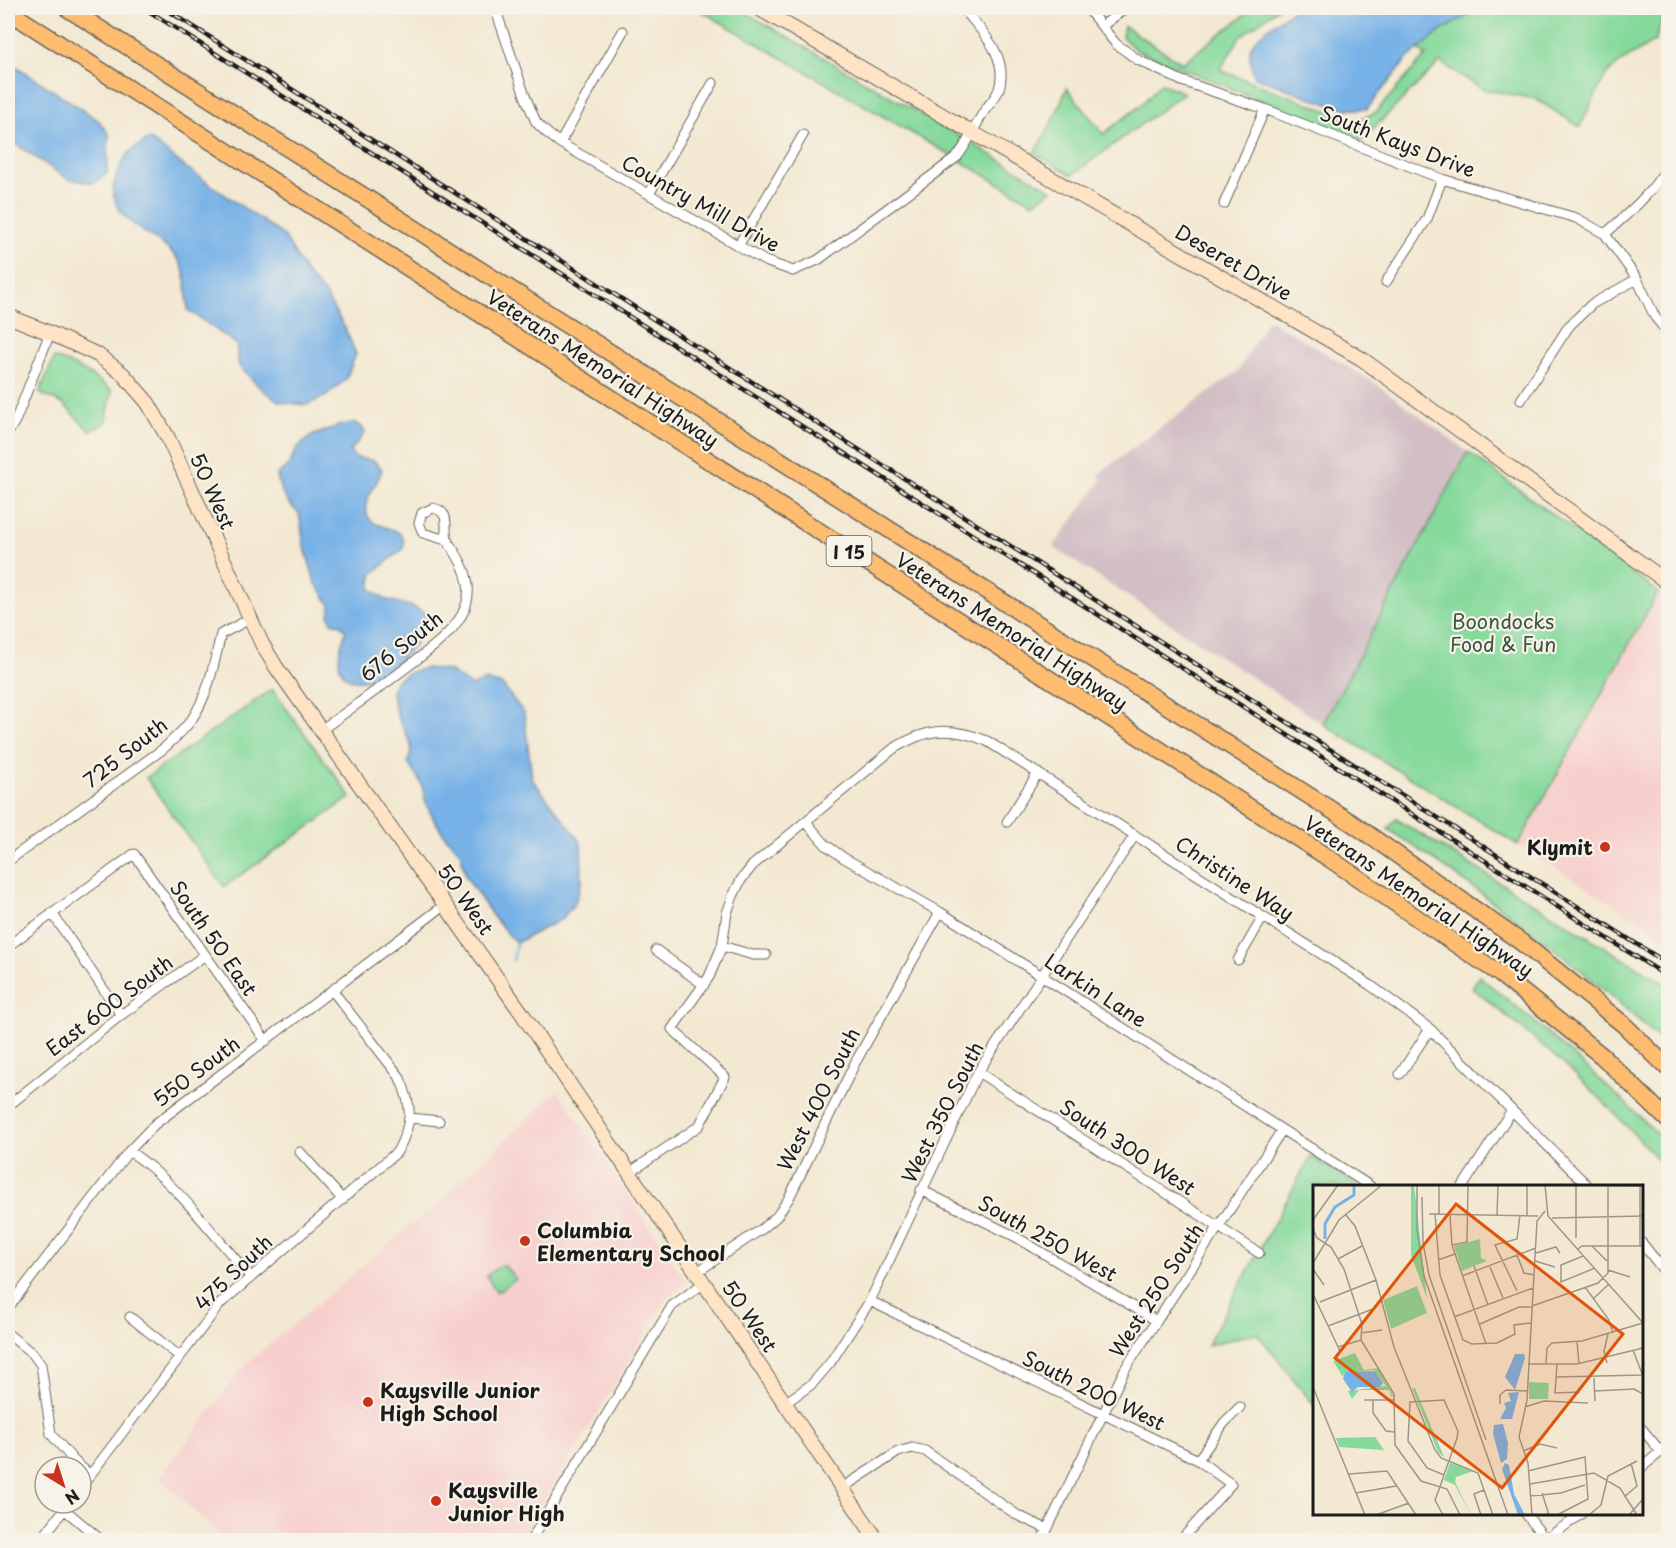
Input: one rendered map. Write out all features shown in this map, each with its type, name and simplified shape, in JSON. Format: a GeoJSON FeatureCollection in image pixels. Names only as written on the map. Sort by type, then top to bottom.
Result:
{"type":"FeatureCollection","features":[{"type":"Feature","properties":{"kind":"highway","name":"Veterans Memorial Highway"},"geometry":{"type":"LineString","coordinates":[[67,8],[1352,823],[1521,942],[1623,1024],[1668,1068]]}},
{"type":"Feature","properties":{"kind":"highway","name":"Veterans Memorial Highway"},"geometry":{"type":"LineString","coordinates":[[8,11],[1327,857],[1500,974],[1602,1056],[1668,1120]]}},
{"type":"Feature","properties":{"kind":"street","name":"Country Mill Drive"},"geometry":{"type":"LineString","coordinates":[[495,8],[525,96],[536,122],[547,134],[738,246],[765,261],[793,271],[818,260],[957,157],[999,92],[1002,69],[993,46],[963,8]]}},
{"type":"Feature","properties":{"kind":"street","name":"Deseret Drive"},"geometry":{"type":"LineString","coordinates":[[758,8],[1362,359],[1668,583]]}},
{"type":"Feature","properties":{"kind":"street","name":"South Kays Drive"},"geometry":{"type":"LineString","coordinates":[[1087,8],[1116,44],[1138,60],[1182,81],[1265,109],[1442,179],[1576,218],[1605,234],[1637,279],[1655,317],[1668,333]]}},
{"type":"Feature","properties":{"kind":"street"},"geometry":{"type":"LineString","coordinates":[[1102,26],[1126,8]]}},
{"type":"Feature","properties":{"kind":"street"},"geometry":{"type":"LineString","coordinates":[[560,143],[623,31]]}},
{"type":"Feature","properties":{"kind":"street"},"geometry":{"type":"LineString","coordinates":[[649,194],[713,83]]}},
{"type":"Feature","properties":{"kind":"street"},"geometry":{"type":"LineString","coordinates":[[1224,204],[1265,109]]}},
{"type":"Feature","properties":{"kind":"street"},"geometry":{"type":"LineString","coordinates":[[738,246],[803,135]]}},
{"type":"Feature","properties":{"kind":"street"},"geometry":{"type":"LineString","coordinates":[[1605,234],[1660,181],[1668,166]]}},
{"type":"Feature","properties":{"kind":"street"},"geometry":{"type":"LineString","coordinates":[[1386,282],[1427,219],[1442,179]]}},
{"type":"Feature","properties":{"kind":"street"},"geometry":{"type":"LineString","coordinates":[[1521,400],[1569,326],[1592,304],[1637,279]]}},
{"type":"Feature","properties":{"kind":"street","name":"50 West"},"geometry":{"type":"LineString","coordinates":[[8,316],[98,355],[123,374],[148,403],[168,438],[250,619],[276,667],[446,904],[877,1540]]}},
{"type":"Feature","properties":{"kind":"street"},"geometry":{"type":"LineString","coordinates":[[8,433],[16,419],[50,333]]}},
{"type":"Feature","properties":{"kind":"street","name":"676 South"},"geometry":{"type":"LineString","coordinates":[[321,730],[410,665],[454,629],[465,608],[468,591],[463,563],[446,540]]}},
{"type":"Feature","properties":{"kind":"street","name":"725 South"},"geometry":{"type":"LineString","coordinates":[[8,861],[163,749],[179,734],[201,702],[212,673],[220,634],[250,619]]}},
{"type":"Feature","properties":{"kind":"street","name":"Christine Way"},"geometry":{"type":"LineString","coordinates":[[630,1173],[699,1126],[725,1077],[672,1029],[709,977],[722,946],[727,913],[741,880],[753,865],[893,749],[912,738],[932,731],[950,731],[969,734],[987,741],[1370,985],[1430,1029],[1587,1185]]}},
{"type":"Feature","properties":{"kind":"street"},"geometry":{"type":"LineString","coordinates":[[1007,822],[1038,773]]}},
{"type":"Feature","properties":{"kind":"street","name":"Larkin Lane"},"geometry":{"type":"LineString","coordinates":[[806,822],[826,844],[844,858],[940,912],[1368,1185]]}},
{"type":"Feature","properties":{"kind":"street","name":"West 350 South"},"geometry":{"type":"LineString","coordinates":[[785,1403],[812,1384],[830,1364],[870,1301],[978,1072],[1135,835]]}},
{"type":"Feature","properties":{"kind":"street","name":"South 50 East"},"geometry":{"type":"LineString","coordinates":[[52,913],[134,854],[266,1041]]}},
{"type":"Feature","properties":{"kind":"street","name":"550 South"},"geometry":{"type":"LineString","coordinates":[[8,1308],[129,1151],[154,1124],[446,904]]}},
{"type":"Feature","properties":{"kind":"street","name":"West 400 South"},"geometry":{"type":"LineString","coordinates":[[700,1278],[777,1216],[789,1198],[855,1063],[940,912]]}},
{"type":"Feature","properties":{"kind":"street"},"geometry":{"type":"LineString","coordinates":[[8,946],[52,913],[121,1015]]}},
{"type":"Feature","properties":{"kind":"street"},"geometry":{"type":"LineString","coordinates":[[1238,960],[1263,917]]}},
{"type":"Feature","properties":{"kind":"street"},"geometry":{"type":"LineString","coordinates":[[722,946],[753,956],[766,955]]}},
{"type":"Feature","properties":{"kind":"street"},"geometry":{"type":"LineString","coordinates":[[656,950],[704,985]]}},
{"type":"Feature","properties":{"kind":"street","name":"East 600 South"},"geometry":{"type":"LineString","coordinates":[[8,1106],[121,1015],[205,955]]}},
{"type":"Feature","properties":{"kind":"street"},"geometry":{"type":"LineString","coordinates":[[332,990],[399,1076],[406,1092],[410,1118],[439,1121]]}},
{"type":"Feature","properties":{"kind":"street"},"geometry":{"type":"LineString","coordinates":[[1400,1074],[1430,1029]]}},
{"type":"Feature","properties":{"kind":"street","name":"South 300 West"},"geometry":{"type":"LineString","coordinates":[[978,1072],[1259,1253]]}},
{"type":"Feature","properties":{"kind":"street"},"geometry":{"type":"LineString","coordinates":[[1464,1185],[1512,1110]]}},
{"type":"Feature","properties":{"kind":"street","name":"475 South"},"geometry":{"type":"LineString","coordinates":[[93,1471],[221,1303],[397,1152],[408,1131],[410,1118]]}},
{"type":"Feature","properties":{"kind":"street","name":"West 250 South"},"geometry":{"type":"LineString","coordinates":[[1042,1540],[1125,1369],[1282,1130]]}},
{"type":"Feature","properties":{"kind":"street"},"geometry":{"type":"LineString","coordinates":[[129,1151],[140,1158],[171,1187],[250,1276]]}},
{"type":"Feature","properties":{"kind":"street"},"geometry":{"type":"LineString","coordinates":[[300,1152],[343,1200]]}},
{"type":"Feature","properties":{"kind":"street","name":"South 250 West"},"geometry":{"type":"LineString","coordinates":[[921,1190],[1016,1238],[1156,1321]]}},
{"type":"Feature","properties":{"kind":"street"},"geometry":{"type":"LineString","coordinates":[[1643,1245],[1668,1276]]}},
{"type":"Feature","properties":{"kind":"street"},"geometry":{"type":"LineString","coordinates":[[531,1540],[672,1306],[700,1278]]}},
{"type":"Feature","properties":{"kind":"street","name":"South 200 West"},"geometry":{"type":"LineString","coordinates":[[870,1301],[1197,1460],[1231,1484],[1181,1540]]}},
{"type":"Feature","properties":{"kind":"street"},"geometry":{"type":"LineString","coordinates":[[130,1317],[179,1356]]}},
{"type":"Feature","properties":{"kind":"street"},"geometry":{"type":"LineString","coordinates":[[8,1334],[33,1354],[41,1365],[51,1434],[69,1455]]}},
{"type":"Feature","properties":{"kind":"street"},"geometry":{"type":"LineString","coordinates":[[1197,1460],[1224,1423],[1240,1407]]}},
{"type":"Feature","properties":{"kind":"street"},"geometry":{"type":"LineString","coordinates":[[1643,1431],[1665,1449],[1643,1466]]}},
{"type":"Feature","properties":{"kind":"street"},"geometry":{"type":"LineString","coordinates":[[842,1488],[898,1452],[912,1448],[925,1451],[1017,1515],[1047,1529]]}},
{"type":"Feature","properties":{"kind":"street"},"geometry":{"type":"LineString","coordinates":[[40,1540],[59,1515]]}},
{"type":"Feature","properties":{"kind":"street"},"geometry":{"type":"LineString","coordinates":[[75,1515],[101,1540]]}},
{"type":"Feature","properties":{"kind":"street"},"geometry":{"type":"LineString","coordinates":[[1527,1515],[1546,1540],[1580,1515]]}},
{"type":"Feature","properties":{"kind":"street"},"geometry":{"type":"LineString","coordinates":[[8,1534],[17,1540]]}},
{"type":"Feature","properties":{"kind":"shaded area"},"geometry":{"type":"Polygon","coordinates":[[[1268,319],[1375,383],[1468,452],[1323,724],[1053,547],[1102,480],[1098,474],[1238,371],[1268,319]]]}},
{"type":"Feature","properties":{"kind":"shaded area"},"geometry":{"type":"Polygon","coordinates":[[[1658,592],[1668,600],[1668,938],[1518,845],[1658,592]]]}},
{"type":"Feature","properties":{"kind":"shaded area"},"geometry":{"type":"Polygon","coordinates":[[[558,1090],[686,1282],[667,1298],[521,1540],[225,1540],[159,1478],[246,1364],[440,1201],[558,1090]]]}},
{"type":"Feature","properties":{"kind":"green space"},"geometry":{"type":"Polygon","coordinates":[[[696,8],[738,8],[1052,190],[1033,203],[696,8]]]}},
{"type":"Feature","properties":{"kind":"green space"},"geometry":{"type":"Polygon","coordinates":[[[1254,8],[1278,8],[1240,37],[1220,70],[1355,121],[1375,113],[1426,55],[1418,50],[1441,31],[1479,8],[1666,8],[1655,41],[1619,63],[1605,76],[1580,127],[1536,99],[1482,89],[1440,62],[1361,141],[1136,50],[1122,37],[1124,26],[1182,63],[1254,8]]]}},
{"type":"Feature","properties":{"kind":"green space"},"geometry":{"type":"Polygon","coordinates":[[[1161,83],[1184,93],[1072,175],[1034,153],[1050,127],[1067,88],[1103,134],[1141,105],[1161,83]]]}},
{"type":"Feature","properties":{"kind":"green space"},"geometry":{"type":"Polygon","coordinates":[[[54,358],[85,372],[112,391],[106,423],[90,431],[63,404],[39,393],[54,358]]]}},
{"type":"Feature","properties":{"kind":"green space","name":"Boondocks Food & Fun"},"geometry":{"type":"Polygon","coordinates":[[[1468,452],[1658,592],[1518,845],[1323,724],[1468,452]]]}},
{"type":"Feature","properties":{"kind":"green space"},"geometry":{"type":"Polygon","coordinates":[[[272,689],[351,797],[224,887],[146,778],[272,689]]]}},
{"type":"Feature","properties":{"kind":"green space"},"geometry":{"type":"Polygon","coordinates":[[[1396,819],[1668,986],[1668,1047],[1602,988],[1533,932],[1388,829],[1396,819]]]}},
{"type":"Feature","properties":{"kind":"green space"},"geometry":{"type":"Polygon","coordinates":[[[1479,976],[1576,1058],[1668,1144],[1668,1171],[1582,1081],[1472,988],[1479,976]]]}},
{"type":"Feature","properties":{"kind":"green space"},"geometry":{"type":"Polygon","coordinates":[[[1311,1156],[1356,1185],[1313,1185],[1313,1404],[1257,1333],[1207,1345],[1311,1156]]]}},
{"type":"Feature","properties":{"kind":"green space"},"geometry":{"type":"Polygon","coordinates":[[[503,1264],[516,1279],[497,1292],[486,1276],[503,1264]]]}},
{"type":"Feature","properties":{"kind":"water"},"geometry":{"type":"Polygon","coordinates":[[[1296,8],[1479,8],[1441,31],[1408,58],[1367,109],[1348,109],[1255,77],[1250,49],[1257,38],[1296,8]]]}},
{"type":"Feature","properties":{"kind":"water"},"geometry":{"type":"Polygon","coordinates":[[[8,61],[98,120],[109,134],[107,173],[93,183],[68,179],[8,139],[8,61]]]}},
{"type":"Feature","properties":{"kind":"water"},"geometry":{"type":"Polygon","coordinates":[[[150,139],[184,166],[284,236],[306,273],[324,293],[345,328],[356,354],[346,379],[326,396],[306,405],[280,402],[261,389],[239,366],[236,344],[188,310],[186,280],[181,264],[174,254],[130,221],[115,201],[113,186],[123,162],[133,149],[150,139]]]}},
{"type":"Feature","properties":{"kind":"water"},"geometry":{"type":"Polygon","coordinates":[[[355,423],[362,427],[365,433],[350,451],[354,457],[374,461],[382,469],[367,500],[367,514],[376,524],[396,531],[404,541],[403,549],[373,573],[370,588],[384,599],[414,607],[424,613],[425,622],[418,630],[415,645],[400,659],[376,676],[362,680],[348,678],[340,667],[341,644],[346,631],[341,625],[332,622],[329,616],[331,606],[315,582],[304,544],[299,513],[284,496],[277,475],[290,463],[297,448],[312,436],[340,425],[355,423]]]}},
{"type":"Feature","properties":{"kind":"water"},"geometry":{"type":"Polygon","coordinates":[[[427,668],[449,671],[471,686],[486,680],[502,685],[524,713],[532,779],[581,842],[582,881],[575,903],[562,919],[516,943],[494,918],[466,877],[460,852],[435,821],[427,806],[421,783],[408,763],[411,745],[396,712],[392,693],[398,680],[405,675],[427,668]]]}},
{"type":"Feature","properties":{"kind":"waterway"},"geometry":{"type":"LineString","coordinates":[[513,961],[516,943]]}},
{"type":"Feature","properties":{"kind":"railway"},"geometry":{"type":"LineString","coordinates":[[144,8],[1668,977]]}},
{"type":"Feature","properties":{"kind":"railway"},"geometry":{"type":"LineString","coordinates":[[164,8],[1668,964]]}},
{"type":"Feature","properties":{"kind":"place","name":"Klymit"},"geometry":{"type":"Point","coordinates":[1605,847]}},
{"type":"Feature","properties":{"kind":"place","name":"Columbia Elementary School"},"geometry":{"type":"Point","coordinates":[525,1241]}},
{"type":"Feature","properties":{"kind":"place","name":"Kaysville Junior High School"},"geometry":{"type":"Point","coordinates":[368,1402]}},
{"type":"Feature","properties":{"kind":"place","name":"Kaysville Junior High"},"geometry":{"type":"Point","coordinates":[436,1501]}}]}
